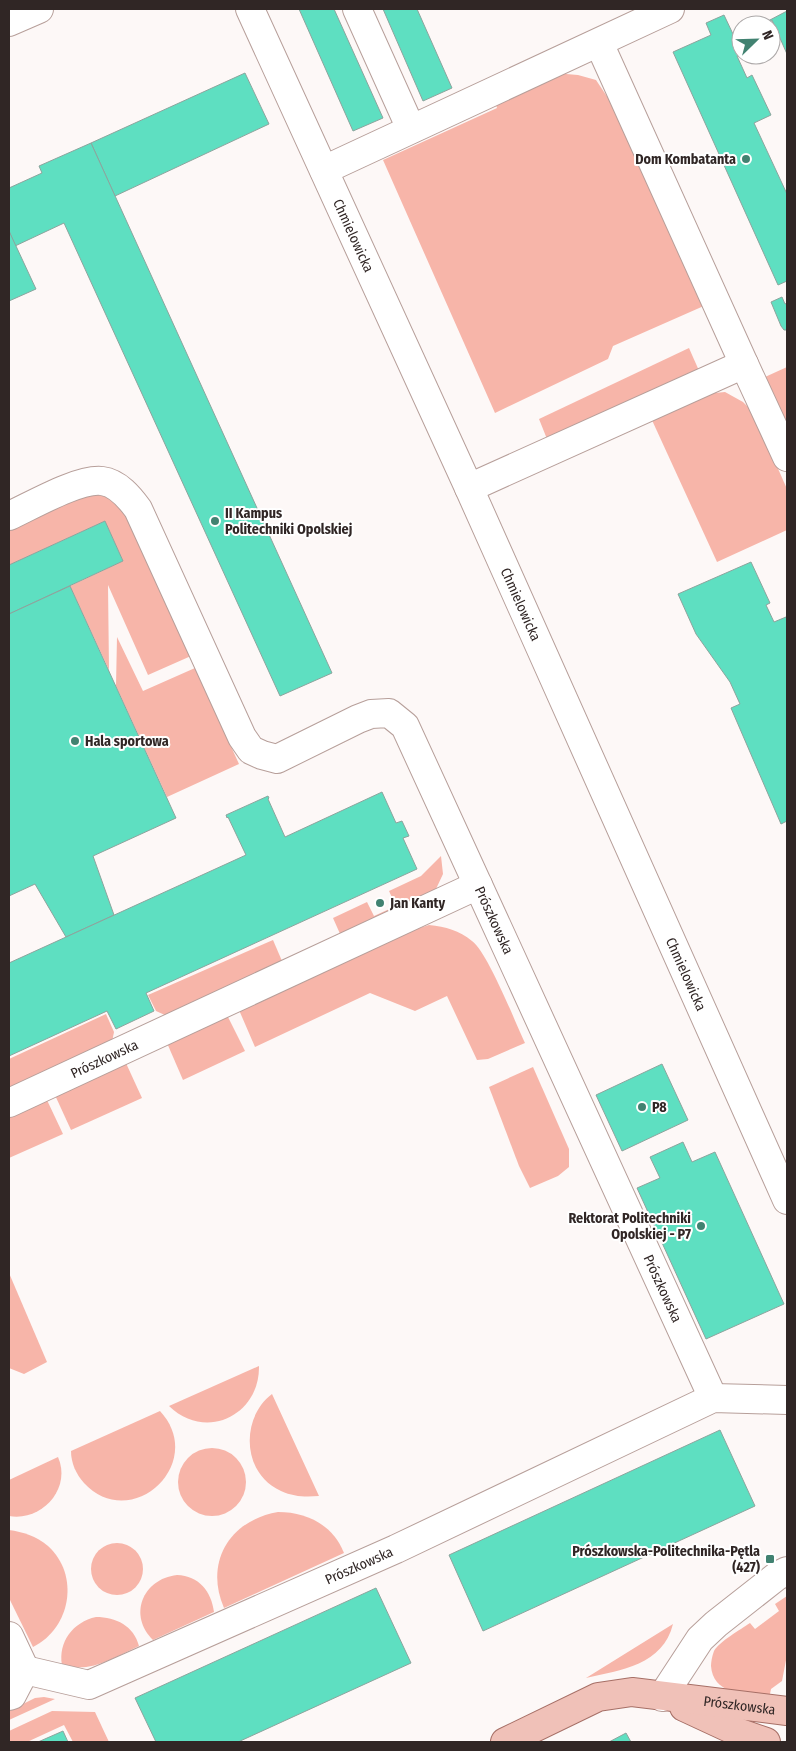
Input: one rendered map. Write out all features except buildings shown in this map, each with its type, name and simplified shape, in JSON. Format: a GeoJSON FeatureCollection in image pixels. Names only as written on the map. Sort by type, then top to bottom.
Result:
{"type":"FeatureCollection","features":[{"type":"Feature","properties":{"kind":"main road","name":"Prószkowska"},"geometry":{"type":"LineString","coordinates":[[505,1742],[598,1697],[632,1692],[787,1711]]}},
{"type":"Feature","properties":{"kind":"main road","name":"Prószkowska"},"geometry":{"type":"LineString","coordinates":[[662,1697],[740,1733],[766,1742]]}},
{"type":"Feature","properties":{"kind":"street"},"geometry":{"type":"LineString","coordinates":[[9,22],[39,9]]}},
{"type":"Feature","properties":{"kind":"street","name":"Chmielowicka"},"geometry":{"type":"LineString","coordinates":[[250,9],[469,488],[787,1200]]}},
{"type":"Feature","properties":{"kind":"street"},"geometry":{"type":"LineString","coordinates":[[357,9],[411,129]]}},
{"type":"Feature","properties":{"kind":"street"},"geometry":{"type":"LineString","coordinates":[[324,170],[670,9]]}},
{"type":"Feature","properties":{"kind":"street"},"geometry":{"type":"LineString","coordinates":[[599,42],[787,457]]}},
{"type":"Feature","properties":{"kind":"street"},"geometry":{"type":"LineString","coordinates":[[469,488],[744,364]]}},
{"type":"Feature","properties":{"kind":"street"},"geometry":{"type":"LineString","coordinates":[[9,516],[80,483],[103,481],[125,492],[138,509],[242,737],[251,750],[277,759],[358,719],[371,714],[389,713],[405,726],[478,885]]}},
{"type":"Feature","properties":{"kind":"street","name":"Prószkowska"},"geometry":{"type":"LineString","coordinates":[[9,1103],[478,885],[713,1398]]}},
{"type":"Feature","properties":{"kind":"street","name":"Prószkowska"},"geometry":{"type":"LineString","coordinates":[[25,1670],[90,1684],[396,1549],[713,1398],[787,1400]]}},
{"type":"Feature","properties":{"kind":"street"},"geometry":{"type":"LineString","coordinates":[[662,1697],[700,1639],[777,1576],[787,1571]]}},
{"type":"Feature","properties":{"kind":"street"},"geometry":{"type":"LineString","coordinates":[[9,1636],[25,1670],[12,1695],[9,1696]]}},
{"type":"Feature","properties":{"kind":"shaded area"},"geometry":{"type":"Polygon","coordinates":[[[554,73],[578,75],[596,80],[616,110],[706,305],[613,346],[608,359],[495,413],[383,160],[497,108],[494,99],[554,73]]]}},
{"type":"Feature","properties":{"kind":"shaded area"},"geometry":{"type":"Polygon","coordinates":[[[689,348],[700,373],[549,444],[539,419],[689,348]]]}},
{"type":"Feature","properties":{"kind":"shaded area"},"geometry":{"type":"Polygon","coordinates":[[[787,367],[787,428],[765,377],[787,367]]]}},
{"type":"Feature","properties":{"kind":"shaded area"},"geometry":{"type":"Polygon","coordinates":[[[725,392],[743,402],[753,412],[787,489],[787,530],[717,562],[651,418],[704,394],[725,392]]]}},
{"type":"Feature","properties":{"kind":"shaded area"},"geometry":{"type":"Polygon","coordinates":[[[83,494],[105,496],[122,508],[191,656],[148,675],[108,585],[109,670],[70,586],[123,561],[105,521],[9,565],[9,529],[83,494]]]}},
{"type":"Feature","properties":{"kind":"shaded area"},"geometry":{"type":"Polygon","coordinates":[[[117,637],[143,691],[195,668],[239,764],[167,797],[116,686],[117,637]]]}},
{"type":"Feature","properties":{"kind":"shaded area"},"geometry":{"type":"Polygon","coordinates":[[[441,856],[443,874],[436,889],[341,936],[333,918],[367,902],[374,916],[396,906],[389,891],[421,876],[441,856]]]}},
{"type":"Feature","properties":{"kind":"shaded area"},"geometry":{"type":"Polygon","coordinates":[[[429,925],[457,932],[467,937],[478,948],[493,973],[525,1043],[488,1059],[477,1060],[447,996],[415,1011],[370,993],[255,1047],[239,1010],[404,933],[429,925]]]}},
{"type":"Feature","properties":{"kind":"shaded area"},"geometry":{"type":"Polygon","coordinates":[[[273,940],[282,961],[167,1016],[156,1011],[148,995],[273,940]]]}},
{"type":"Feature","properties":{"kind":"shaded area"},"geometry":{"type":"Polygon","coordinates":[[[106,1014],[114,1032],[112,1042],[9,1089],[9,1059],[106,1014]]]}},
{"type":"Feature","properties":{"kind":"shaded area"},"geometry":{"type":"Polygon","coordinates":[[[227,1015],[245,1051],[183,1080],[167,1043],[227,1015]]]}},
{"type":"Feature","properties":{"kind":"shaded area"},"geometry":{"type":"Polygon","coordinates":[[[125,1061],[142,1098],[71,1130],[54,1093],[125,1061]]]}},
{"type":"Feature","properties":{"kind":"shaded area"},"geometry":{"type":"Polygon","coordinates":[[[533,1067],[569,1149],[569,1167],[558,1176],[530,1188],[519,1166],[489,1087],[533,1067]]]}},
{"type":"Feature","properties":{"kind":"shaded area"},"geometry":{"type":"Polygon","coordinates":[[[46,1098],[63,1134],[9,1158],[9,1115],[46,1098]]]}},
{"type":"Feature","properties":{"kind":"shaded area"},"geometry":{"type":"Polygon","coordinates":[[[9,1273],[47,1362],[24,1374],[9,1368],[9,1273]]]}},
{"type":"Feature","properties":{"kind":"shaded area"},"geometry":{"type":"Polygon","coordinates":[[[259,1366],[257,1383],[251,1398],[241,1410],[228,1418],[214,1422],[199,1422],[184,1417],[169,1406],[259,1366]]]}},
{"type":"Feature","properties":{"kind":"shaded area"},"geometry":{"type":"Polygon","coordinates":[[[272,1394],[319,1496],[300,1496],[281,1491],[268,1483],[259,1472],[253,1459],[250,1445],[254,1417],[262,1404],[272,1394]]]}},
{"type":"Feature","properties":{"kind":"shaded area"},"geometry":{"type":"Polygon","coordinates":[[[160,1411],[172,1431],[175,1451],[169,1470],[158,1486],[141,1496],[122,1501],[103,1497],[84,1483],[74,1468],[71,1451],[160,1411]]]}},
{"type":"Feature","properties":{"kind":"shaded area"},"geometry":{"type":"Polygon","coordinates":[[[219,1448],[231,1454],[240,1463],[246,1475],[244,1495],[236,1506],[219,1516],[205,1516],[188,1506],[180,1495],[178,1475],[188,1458],[199,1450],[219,1448]]]}},
{"type":"Feature","properties":{"kind":"shaded area"},"geometry":{"type":"Polygon","coordinates":[[[58,1457],[61,1481],[51,1501],[32,1514],[9,1516],[9,1480],[58,1457]]]}},
{"type":"Feature","properties":{"kind":"shaded area"},"geometry":{"type":"Polygon","coordinates":[[[278,1512],[299,1514],[318,1522],[333,1535],[344,1553],[224,1608],[217,1575],[220,1560],[226,1546],[246,1524],[278,1512]]]}},
{"type":"Feature","properties":{"kind":"shaded area"},"geometry":{"type":"Polygon","coordinates":[[[9,1530],[29,1535],[48,1546],[58,1558],[64,1571],[67,1600],[63,1614],[56,1627],[46,1638],[33,1647],[9,1598],[9,1530]]]}},
{"type":"Feature","properties":{"kind":"shaded area"},"geometry":{"type":"Polygon","coordinates":[[[117,1543],[127,1545],[135,1551],[141,1559],[143,1569],[141,1579],[135,1587],[127,1593],[117,1595],[107,1593],[99,1587],[93,1579],[91,1569],[93,1559],[99,1551],[107,1545],[117,1543]]]}},
{"type":"Feature","properties":{"kind":"shaded area"},"geometry":{"type":"Polygon","coordinates":[[[177,1575],[192,1578],[203,1586],[210,1598],[214,1612],[153,1640],[145,1630],[141,1620],[142,1600],[155,1583],[177,1575]]]}},
{"type":"Feature","properties":{"kind":"shaded area"},"geometry":{"type":"Polygon","coordinates":[[[787,1596],[787,1655],[782,1681],[771,1689],[769,1699],[732,1692],[724,1688],[713,1676],[711,1664],[714,1651],[725,1640],[750,1623],[755,1629],[779,1611],[775,1604],[787,1596]]]}},
{"type":"Feature","properties":{"kind":"shaded area"},"geometry":{"type":"Polygon","coordinates":[[[96,1617],[103,1617],[123,1624],[133,1633],[139,1646],[92,1666],[72,1667],[62,1665],[62,1648],[69,1634],[80,1623],[96,1617]]]}},
{"type":"Feature","properties":{"kind":"shaded area"},"geometry":{"type":"Polygon","coordinates":[[[673,1624],[668,1638],[660,1649],[650,1657],[626,1668],[586,1678],[673,1624]]]}},
{"type":"Feature","properties":{"kind":"shaded area"},"geometry":{"type":"Polygon","coordinates":[[[35,1698],[55,1699],[9,1720],[9,1711],[35,1698]]]}},
{"type":"Feature","properties":{"kind":"shaded area"},"geometry":{"type":"Polygon","coordinates":[[[52,1711],[95,1712],[109,1742],[73,1742],[64,1725],[27,1742],[9,1742],[9,1731],[52,1711]]]}},
{"type":"Feature","properties":{"kind":"place","name":"Dom Kombatanta"},"geometry":{"type":"Point","coordinates":[746,159]}},
{"type":"Feature","properties":{"kind":"place","name":"II Kampus Politechniki Opolskiej"},"geometry":{"type":"Point","coordinates":[215,521]}},
{"type":"Feature","properties":{"kind":"place","name":"Hala sportowa"},"geometry":{"type":"Point","coordinates":[75,741]}},
{"type":"Feature","properties":{"kind":"place","name":"Jan Kanty"},"geometry":{"type":"Point","coordinates":[380,903]}},
{"type":"Feature","properties":{"kind":"place","name":"P8"},"geometry":{"type":"Point","coordinates":[642,1107]}},
{"type":"Feature","properties":{"kind":"place","name":"Rektorat Politechniki Opolskiej - P7"},"geometry":{"type":"Point","coordinates":[701,1226]}},
{"type":"Feature","properties":{"kind":"place","name":"Prószkowska-Politechnika-Pętla (427)"},"geometry":{"type":"Point","coordinates":[770,1559]}}]}
